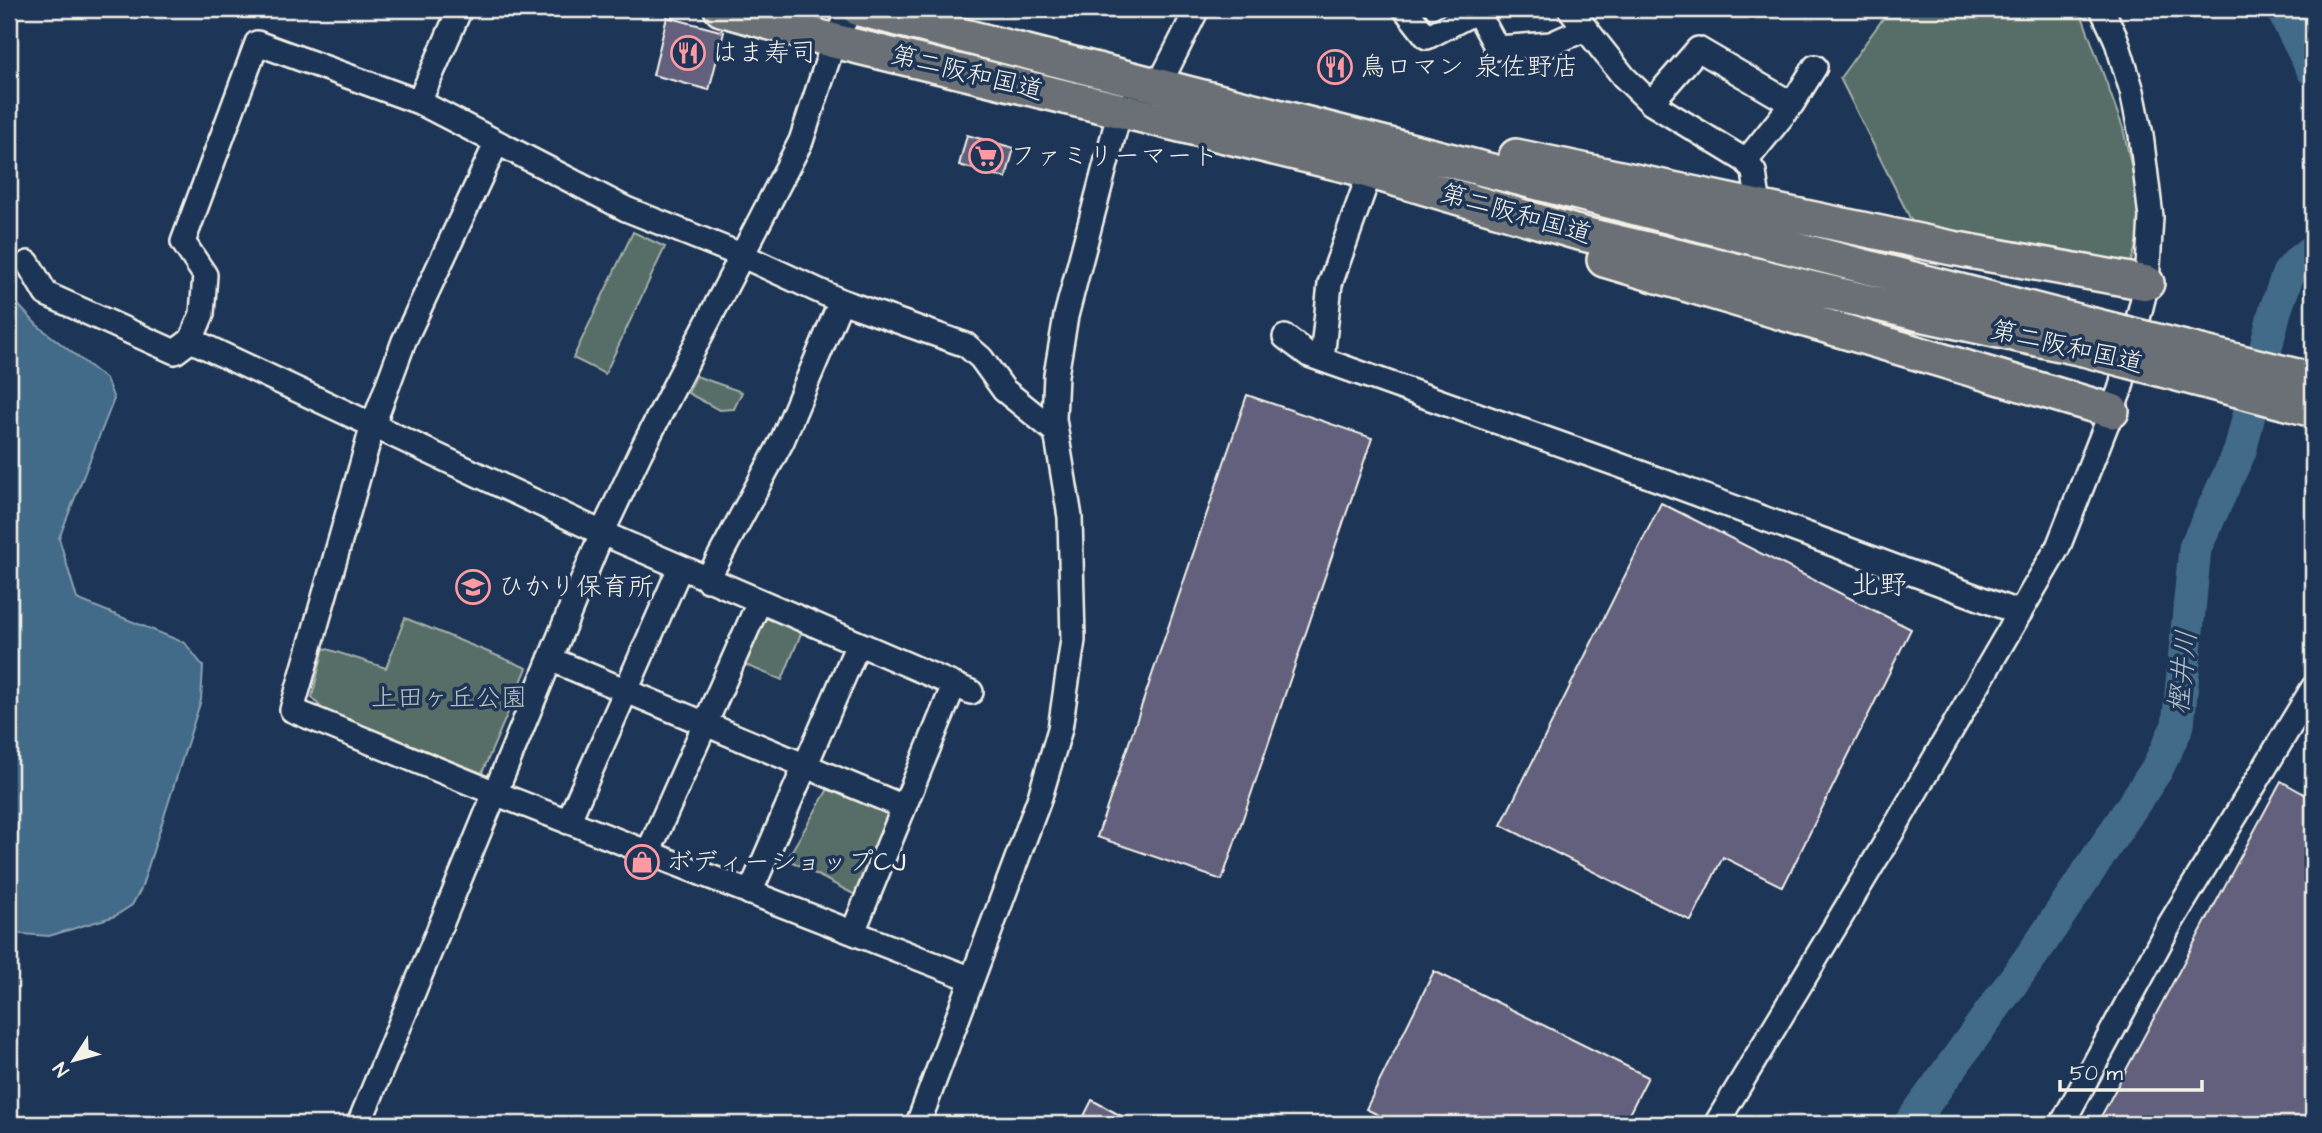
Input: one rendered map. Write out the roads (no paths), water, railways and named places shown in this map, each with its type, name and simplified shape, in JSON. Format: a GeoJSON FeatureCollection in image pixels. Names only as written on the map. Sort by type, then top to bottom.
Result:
{"type":"FeatureCollection","features":[{"type":"Feature","properties":{"kind":"highway","name":"第二阪和国道"},"geometry":{"type":"LineString","coordinates":[[721,9],[834,41],[1365,172],[1575,232],[1920,314],[2086,336],[2313,380]]}},
{"type":"Feature","properties":{"kind":"highway","name":"第二阪和国道"},"geometry":{"type":"LineString","coordinates":[[859,9],[1159,85],[2086,336],[2313,410]]}},
{"type":"Feature","properties":{"kind":"highway"},"geometry":{"type":"LineString","coordinates":[[1335,132],[1400,132],[1759,207],[1800,226],[1949,261],[2147,283]]}},
{"type":"Feature","properties":{"kind":"highway"},"geometry":{"type":"LineString","coordinates":[[1365,172],[1400,200],[1926,344],[2112,411]]}},
{"type":"Feature","properties":{"kind":"street"},"geometry":{"type":"LineString","coordinates":[[419,103],[460,9]]}},
{"type":"Feature","properties":{"kind":"street"},"geometry":{"type":"LineString","coordinates":[[359,1124],[602,533],[640,453],[801,141],[834,41],[851,9]]}},
{"type":"Feature","properties":{"kind":"street"},"geometry":{"type":"LineString","coordinates":[[918,1124],[1040,797],[1060,729],[1073,640],[1070,517],[1054,419],[1056,374],[1066,316],[1120,110],[1159,85],[1197,9]]}},
{"type":"Feature","properties":{"kind":"street"},"geometry":{"type":"LineString","coordinates":[[1405,9],[1427,37],[1477,11],[1497,48],[1551,44],[1585,29]]}},
{"type":"Feature","properties":{"kind":"street"},"geometry":{"type":"LineString","coordinates":[[1570,9],[1625,77],[1651,103],[1746,161],[1754,172],[1759,207]]}},
{"type":"Feature","properties":{"kind":"street"},"geometry":{"type":"LineString","coordinates":[[1716,1124],[2058,547],[2120,390],[2147,283],[2151,217],[2141,135],[2132,91],[2116,39],[2102,9]]}},
{"type":"Feature","properties":{"kind":"street"},"geometry":{"type":"LineString","coordinates":[[27,263],[46,294],[175,352],[191,340],[202,314],[205,275],[183,242],[257,44],[419,103],[626,209],[741,255],[841,302],[965,345],[981,358],[1004,390],[1056,432]]}},
{"type":"Feature","properties":{"kind":"street"},"geometry":{"type":"LineString","coordinates":[[1651,103],[1698,49],[1792,104]]}},
{"type":"Feature","properties":{"kind":"street"},"geometry":{"type":"LineString","coordinates":[[1746,161],[1792,104],[1815,67]]}},
{"type":"Feature","properties":{"kind":"street"},"geometry":{"type":"LineString","coordinates":[[496,144],[404,341],[373,425],[292,710],[495,793],[972,979]]}},
{"type":"Feature","properties":{"kind":"street"},"geometry":{"type":"LineString","coordinates":[[1322,359],[1329,284],[1365,172]]}},
{"type":"Feature","properties":{"kind":"street"},"geometry":{"type":"LineString","coordinates":[[707,580],[782,441],[841,302]]}},
{"type":"Feature","properties":{"kind":"street"},"geometry":{"type":"LineString","coordinates":[[1285,337],[1309,355],[1619,465],[2020,613]]}},
{"type":"Feature","properties":{"kind":"street"},"geometry":{"type":"LineString","coordinates":[[191,340],[602,533],[963,688],[904,807],[853,932]]}},
{"type":"Feature","properties":{"kind":"street"},"geometry":{"type":"LineString","coordinates":[[568,821],[680,568]]}},
{"type":"Feature","properties":{"kind":"street"},"geometry":{"type":"LineString","coordinates":[[649,853],[759,602]]}},
{"type":"Feature","properties":{"kind":"street"},"geometry":{"type":"LineString","coordinates":[[750,893],[858,644]]}},
{"type":"Feature","properties":{"kind":"street"},"geometry":{"type":"LineString","coordinates":[[550,659],[904,807]]}},
{"type":"Feature","properties":{"kind":"street"},"geometry":{"type":"LineString","coordinates":[[2062,1124],[2170,924],[2311,691]]}},
{"type":"Feature","properties":{"kind":"water"},"geometry":{"type":"Polygon","coordinates":[[[9,295],[37,325],[106,379],[114,399],[59,538],[77,599],[185,643],[203,666],[201,700],[141,889],[132,905],[115,916],[49,936],[9,933],[9,295]]]}},
{"type":"Feature","properties":{"kind":"waterway","name":"樫井川"},"geometry":{"type":"LineString","coordinates":[[2282,9],[2313,70]]}},
{"type":"Feature","properties":{"kind":"waterway","name":"樫井川"},"geometry":{"type":"LineString","coordinates":[[1910,1124],[2040,944],[2157,769],[2178,725],[2195,548],[2240,451],[2275,311],[2288,274],[2313,250]]}},
{"type":"Feature","properties":{"kind":"place","name":"はま寿司"},"geometry":{"type":"Point","coordinates":[688,53]}},
{"type":"Feature","properties":{"kind":"place","name":"鳥ロマン 泉佐野店"},"geometry":{"type":"Point","coordinates":[1335,67]}},
{"type":"Feature","properties":{"kind":"place","name":"ファミリーマート"},"geometry":{"type":"Point","coordinates":[986,156]}},
{"type":"Feature","properties":{"kind":"place","name":"ひかり保育所"},"geometry":{"type":"Point","coordinates":[473,587]}},
{"type":"Feature","properties":{"kind":"place","name":"ボディーショップCJ"},"geometry":{"type":"Point","coordinates":[642,862]}},
{"type":"Feature","properties":{"kind":"district","name":"北野"},"geometry":{"type":"Point","coordinates":[1879,585]}},
{"type":"Feature","properties":{"kind":"park label","name":"上田ヶ丘公園"},"geometry":{"type":"Point","coordinates":[449,698]}}]}
